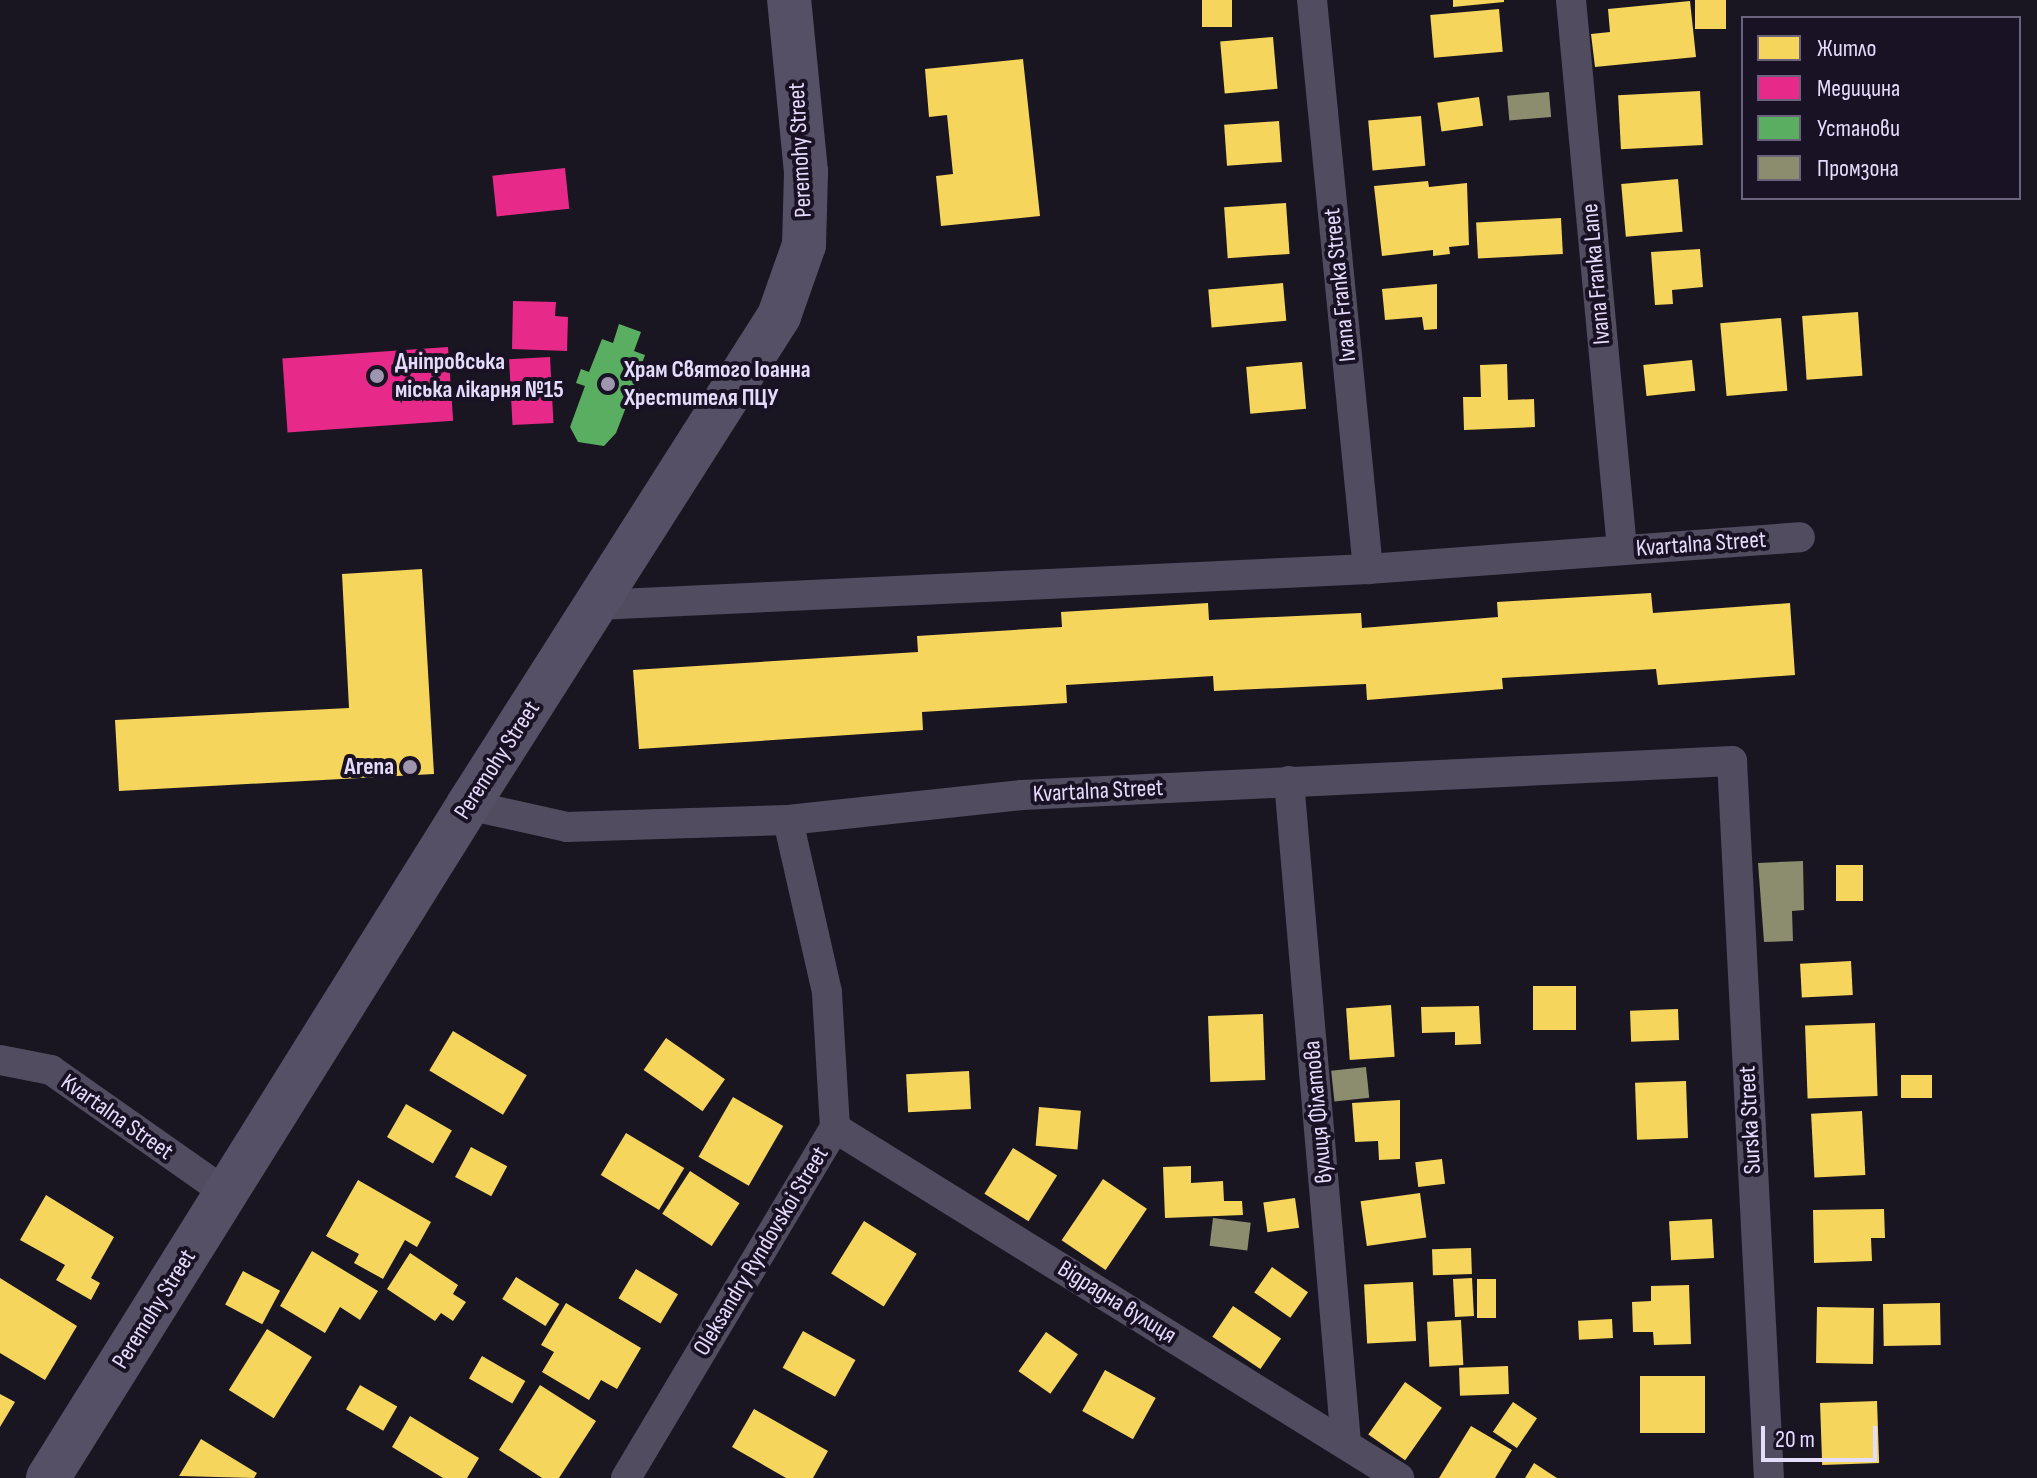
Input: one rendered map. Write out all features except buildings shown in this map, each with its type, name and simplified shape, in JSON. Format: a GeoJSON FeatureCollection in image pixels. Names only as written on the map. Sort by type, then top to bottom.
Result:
{"type":"FeatureCollection","features":[{"type":"Feature","properties":{"kind":"street","name":"Peremohy Street"},"geometry":{"type":"LineString","coordinates":[[48,1478],[468,805],[779,316],[804,245],[806,172],[789,0]]}},
{"type":"Feature","properties":{"kind":"street","name":"Ivana Franka Street"},"geometry":{"type":"LineString","coordinates":[[1312,0],[1368,569]]}},
{"type":"Feature","properties":{"kind":"street","name":"Ivana Franka Lane"},"geometry":{"type":"LineString","coordinates":[[1571,0],[1622,549]]}},
{"type":"Feature","properties":{"kind":"street","name":"Kvartalna Street"},"geometry":{"type":"LineString","coordinates":[[597,605],[1368,569],[1800,537]]}},
{"type":"Feature","properties":{"kind":"street","name":"Kvartalna Street"},"geometry":{"type":"LineString","coordinates":[[468,805],[567,827],[788,820],[1022,795],[1732,761]]}},
{"type":"Feature","properties":{"kind":"street","name":"Surska Street"},"geometry":{"type":"LineString","coordinates":[[1732,761],[1769,1478]]}},
{"type":"Feature","properties":{"kind":"street","name":"вулиця Філатова"},"geometry":{"type":"LineString","coordinates":[[1289,781],[1346,1443]]}},
{"type":"Feature","properties":{"kind":"street","name":"Oleksandry Ryndovskoi Street"},"geometry":{"type":"LineString","coordinates":[[626,1478],[835,1128],[827,992],[788,820]]}},
{"type":"Feature","properties":{"kind":"street","name":"Kvartalna Street"},"geometry":{"type":"LineString","coordinates":[[0,1060],[51,1070],[226,1193]]}},
{"type":"Feature","properties":{"kind":"street","name":"Відрадна вулиця"},"geometry":{"type":"LineString","coordinates":[[835,1128],[1399,1478]]}},
{"type":"Feature","properties":{"kind":"place","name":"Дніпровська міська лікарня №15"},"geometry":{"type":"Point","coordinates":[377,376]}},
{"type":"Feature","properties":{"kind":"place","name":"Храм Святого Іоанна Хрестителя ПЦУ"},"geometry":{"type":"Point","coordinates":[608,384]}},
{"type":"Feature","properties":{"kind":"place","name":"Arena"},"geometry":{"type":"Point","coordinates":[410,767]}}]}
